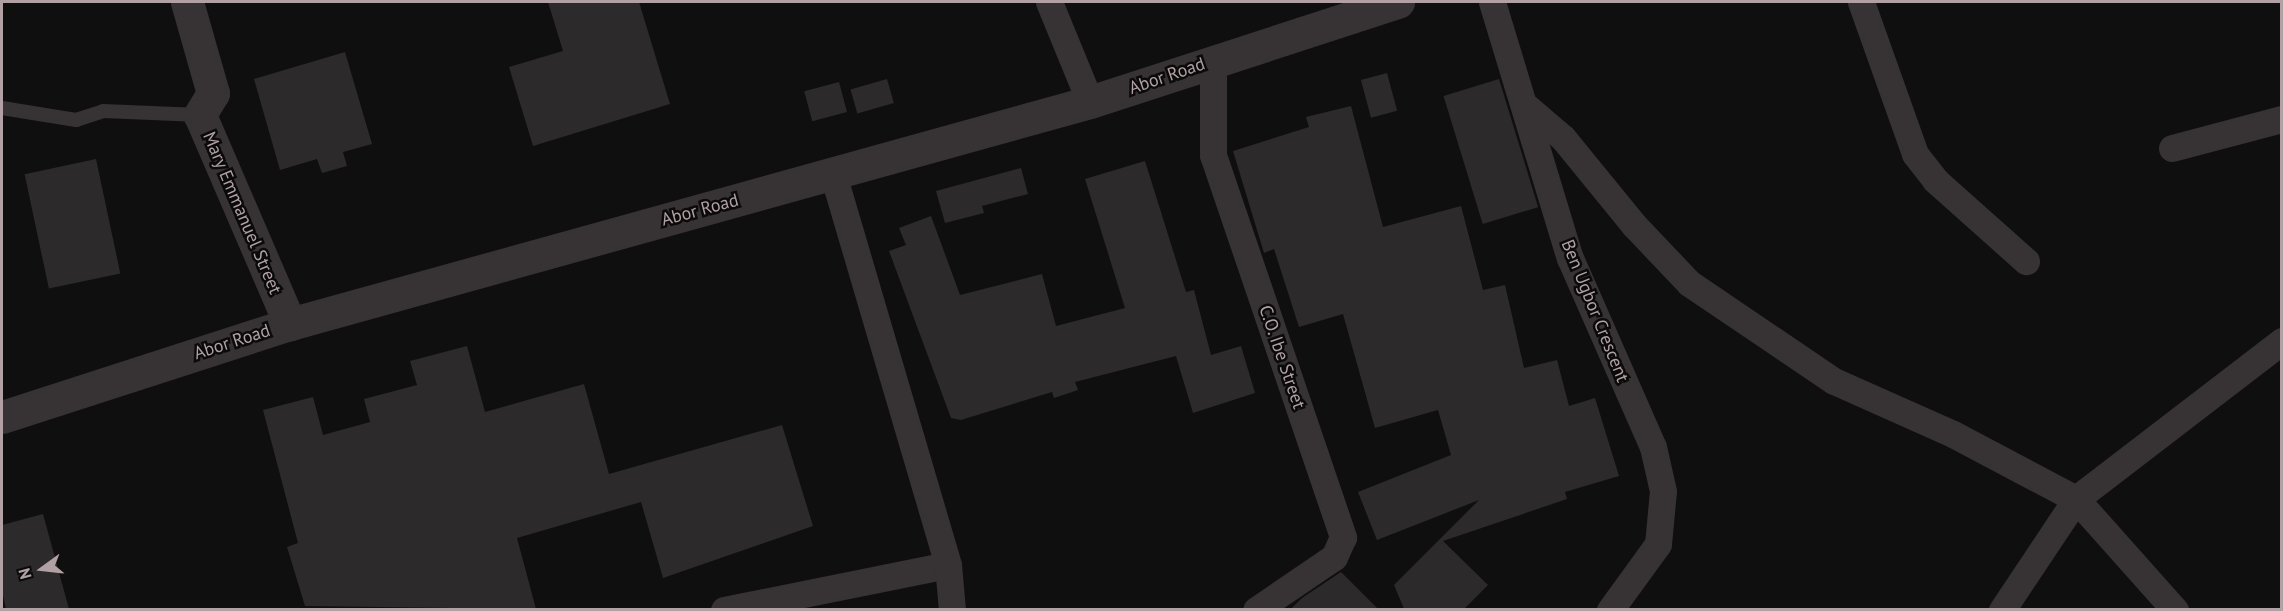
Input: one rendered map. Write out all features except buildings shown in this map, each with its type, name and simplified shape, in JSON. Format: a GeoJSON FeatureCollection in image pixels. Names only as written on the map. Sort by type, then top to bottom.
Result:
{"type":"FeatureCollection","features":[{"type":"Feature","properties":{"kind":"street","name":"Mary Emmanuel Street"},"geometry":{"type":"LineString","coordinates":[[187,2],[213,93],[200,115],[290,324]]}},
{"type":"Feature","properties":{"kind":"street"},"geometry":{"type":"LineString","coordinates":[[1049,2],[1090,102]]}},
{"type":"Feature","properties":{"kind":"street","name":"Abor Road"},"geometry":{"type":"LineString","coordinates":[[2,417],[290,324],[1090,102],[1398,2]]}},
{"type":"Feature","properties":{"kind":"street","name":"Ben Ugbor Crescent"},"geometry":{"type":"LineString","coordinates":[[1492,2],[1528,108],[1570,258],[1653,447],[1663,491],[1658,544],[1610,609]]}},
{"type":"Feature","properties":{"kind":"street"},"geometry":{"type":"LineString","coordinates":[[1861,2],[1915,154],[1935,180],[2026,261]]}},
{"type":"Feature","properties":{"kind":"street","name":"C.O. Ibe Street"},"geometry":{"type":"LineString","coordinates":[[1213,61],[1213,155],[1343,537],[1334,557],[1256,609]]}},
{"type":"Feature","properties":{"kind":"street"},"geometry":{"type":"LineString","coordinates":[[1528,108],[1563,138],[1634,225],[1689,283],[1834,381],[1953,434],[2076,499],[2175,609]]}},
{"type":"Feature","properties":{"kind":"street"},"geometry":{"type":"LineString","coordinates":[[2172,148],[2282,119]]}},
{"type":"Feature","properties":{"kind":"street"},"geometry":{"type":"LineString","coordinates":[[833,174],[948,565],[952,609]]}},
{"type":"Feature","properties":{"kind":"street"},"geometry":{"type":"LineString","coordinates":[[2002,609],[2076,499],[2282,341]]}},
{"type":"Feature","properties":{"kind":"street"},"geometry":{"type":"LineString","coordinates":[[724,609],[948,565]]}},
{"type":"Feature","properties":{"kind":"lane"},"geometry":{"type":"LineString","coordinates":[[2,108],[76,120],[103,111],[200,115]]}}]}
